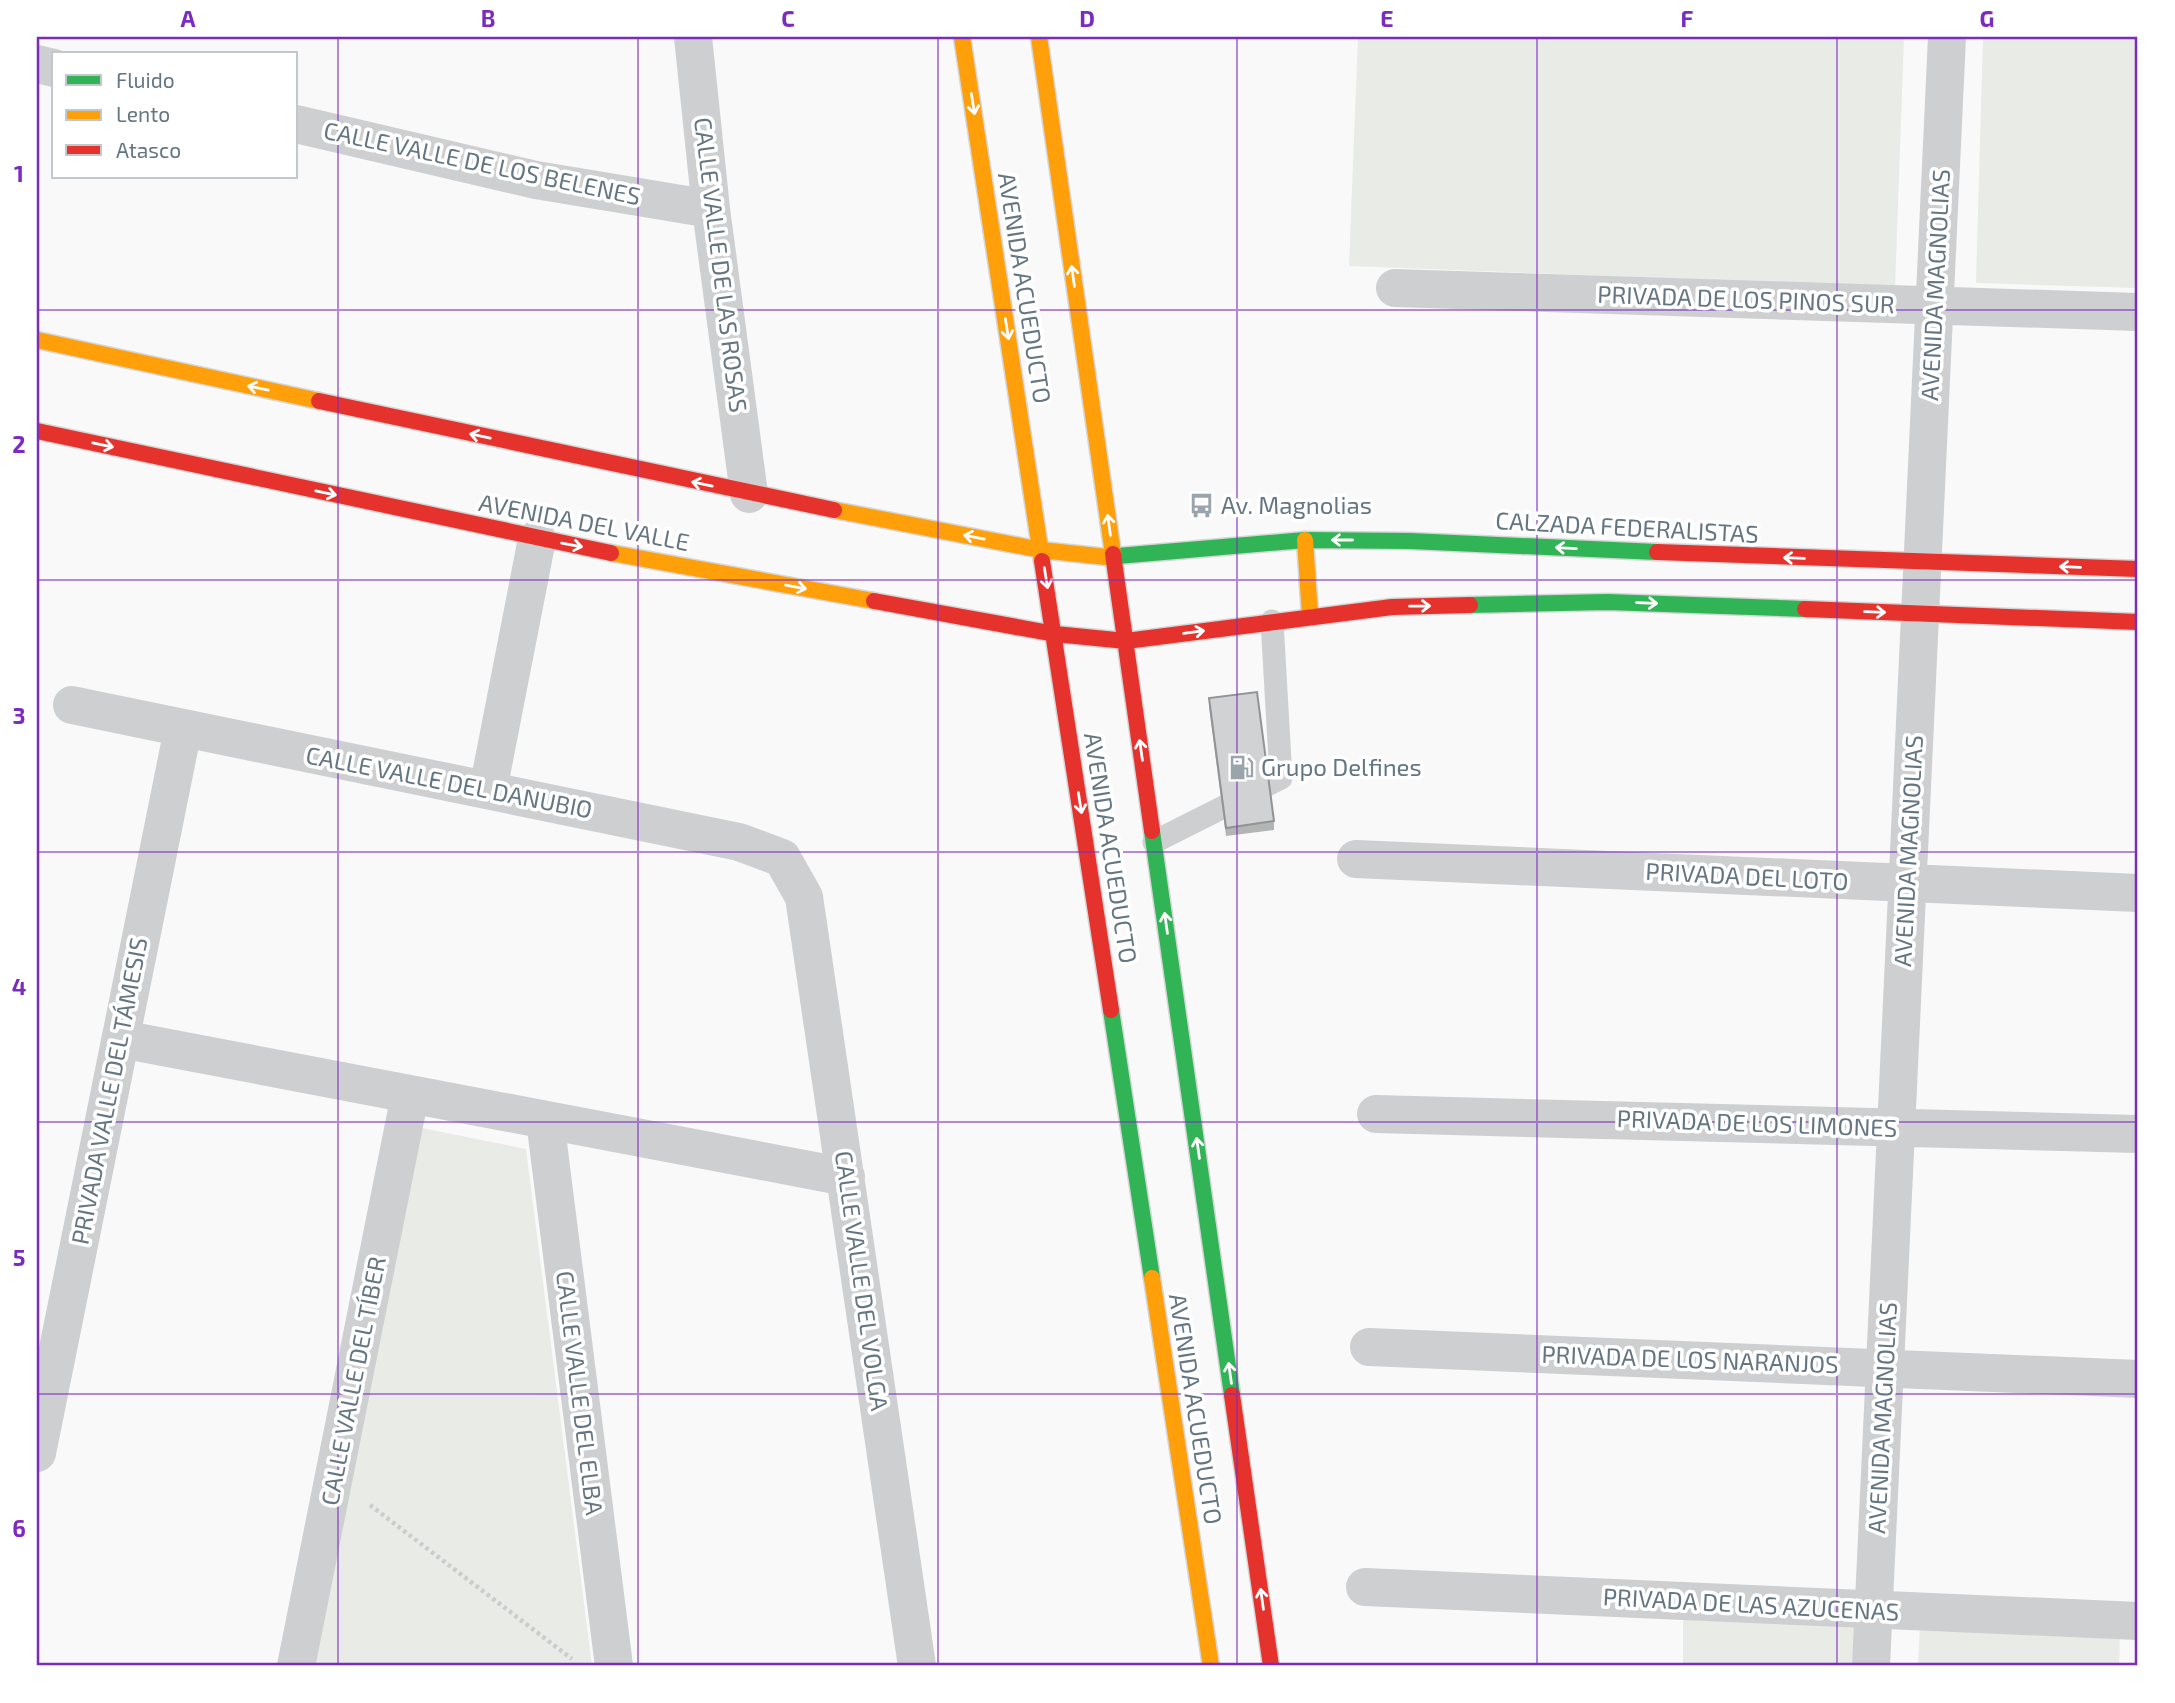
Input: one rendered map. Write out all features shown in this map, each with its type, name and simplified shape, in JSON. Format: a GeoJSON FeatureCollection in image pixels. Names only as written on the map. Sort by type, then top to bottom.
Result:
{"type":"FeatureCollection","features":[{"type":"Feature","properties":{"kind":"street","name":"CALLE VALLE DE LAS ROSAS"},"geometry":{"type":"LineString","coordinates":[[692,37],[711,209],[750,494]]}},
{"type":"Feature","properties":{"kind":"street","name":"AVENIDA ACUEDUCTO"},"geometry":{"type":"LineString","coordinates":[[962,37],[1211,1666]]}},
{"type":"Feature","properties":{"kind":"street","name":"AVENIDA ACUEDUCTO"},"geometry":{"type":"LineString","coordinates":[[1039,37],[1271,1666]]}},
{"type":"Feature","properties":{"kind":"street","name":"AVENIDA MAGNOLIAS"},"geometry":{"type":"LineString","coordinates":[[1871,1666],[1947,37]]}},
{"type":"Feature","properties":{"kind":"street","name":"CALLE VALLE DE LOS BELENES"},"geometry":{"type":"LineString","coordinates":[[298,124],[536,180],[711,209]]}},
{"type":"Feature","properties":{"kind":"street","name":"PRIVADA DE LOS PINOS SUR"},"geometry":{"type":"LineString","coordinates":[[1395,288],[2138,312]]}},
{"type":"Feature","properties":{"kind":"street"},"geometry":{"type":"LineString","coordinates":[[37,340],[750,494],[1041,550],[1114,558]]}},
{"type":"Feature","properties":{"kind":"street","name":"AVENIDA DEL VALLE"},"geometry":{"type":"LineString","coordinates":[[37,431],[537,539],[1055,634],[1126,641]]}},
{"type":"Feature","properties":{"kind":"street"},"geometry":{"type":"LineString","coordinates":[[488,790],[537,539]]}},
{"type":"Feature","properties":{"kind":"street"},"geometry":{"type":"LineString","coordinates":[[1305,540],[1310,615]]}},
{"type":"Feature","properties":{"kind":"street","name":"CALZADA FEDERALISTAS"},"geometry":{"type":"LineString","coordinates":[[1114,558],[1305,540],[1410,541],[1609,556],[2138,569]]}},
{"type":"Feature","properties":{"kind":"street"},"geometry":{"type":"LineString","coordinates":[[1126,641],[1310,615],[1392,607],[1607,595],[2138,622]]}},
{"type":"Feature","properties":{"kind":"street","name":"CALLE VALLE DEL DANUBIO"},"geometry":{"type":"LineString","coordinates":[[72,705],[739,842],[782,858],[804,897]]}},
{"type":"Feature","properties":{"kind":"street","name":"PRIVADA VALLE DEL TÁMESIS"},"geometry":{"type":"LineString","coordinates":[[37,1453],[183,729]]}},
{"type":"Feature","properties":{"kind":"street","name":"PRIVADA DEL LOTO"},"geometry":{"type":"LineString","coordinates":[[1356,859],[2138,893]]}},
{"type":"Feature","properties":{"kind":"street","name":"CALLE VALLE DEL VOLGA"},"geometry":{"type":"LineString","coordinates":[[804,897],[917,1666]]}},
{"type":"Feature","properties":{"kind":"street"},"geometry":{"type":"LineString","coordinates":[[121,1039],[846,1177]]}},
{"type":"Feature","properties":{"kind":"street","name":"CALLE VALLE DEL TÍBER"},"geometry":{"type":"LineString","coordinates":[[296,1666],[410,1095]]}},
{"type":"Feature","properties":{"kind":"street","name":"PRIVADA DE LOS LIMONES"},"geometry":{"type":"LineString","coordinates":[[1376,1114],[2138,1134]]}},
{"type":"Feature","properties":{"kind":"street","name":"CALLE VALLE DEL ELBA"},"geometry":{"type":"LineString","coordinates":[[545,1121],[614,1666]]}},
{"type":"Feature","properties":{"kind":"street","name":"PRIVADA DE LOS NARANJOS"},"geometry":{"type":"LineString","coordinates":[[1369,1347],[2138,1379]]}},
{"type":"Feature","properties":{"kind":"street","name":"PRIVADA DE LAS AZUCENAS"},"geometry":{"type":"LineString","coordinates":[[1365,1587],[2138,1621]]}},
{"type":"Feature","properties":{"kind":"lane"},"geometry":{"type":"LineString","coordinates":[[1154,842],[1281,778],[1272,621]]}},
{"type":"Feature","properties":{"kind":"path"},"geometry":{"type":"LineString","coordinates":[[335,1479],[581,1666]]}},
{"type":"Feature","properties":{"kind":"shaded area"},"geometry":{"type":"Polygon","coordinates":[[[1358,37],[1904,37],[1895,287],[1349,266],[1358,37]]]}},
{"type":"Feature","properties":{"kind":"shaded area"},"geometry":{"type":"Polygon","coordinates":[[[1983,37],[2138,37],[2138,288],[1976,283],[1983,37]]]}},
{"type":"Feature","properties":{"kind":"shaded area"},"geometry":{"type":"Polygon","coordinates":[[[417,1127],[526,1149],[592,1666],[313,1666],[417,1127]]]}},
{"type":"Feature","properties":{"kind":"shaded area"},"geometry":{"type":"Polygon","coordinates":[[[1683,1615],[1865,1623],[1863,1666],[1683,1666],[1683,1615]]]}},
{"type":"Feature","properties":{"kind":"shaded area"},"geometry":{"type":"Polygon","coordinates":[[[1920,1624],[2120,1632],[2119,1666],[1918,1666],[1920,1624]]]}},
{"type":"Feature","properties":{"kind":"building","name":"Grupo Delfines"},"geometry":{"type":"Polygon","coordinates":[[[1257,692],[1274,821],[1226,828],[1209,698],[1257,692]]]}},
{"type":"Feature","properties":{"kind":"traffic: fast"},"geometry":{"type":"LineString","coordinates":[[1106,557],[1305,540],[1410,541],[1657,552]]}},
{"type":"Feature","properties":{"kind":"traffic: fast"},"geometry":{"type":"LineString","coordinates":[[1470,605],[1607,602],[1805,609]]}},
{"type":"Feature","properties":{"kind":"traffic: fast"},"geometry":{"type":"LineString","coordinates":[[1152,831],[1232,1395]]}},
{"type":"Feature","properties":{"kind":"traffic: fast"},"geometry":{"type":"LineString","coordinates":[[1111,1010],[1152,1278]]}},
{"type":"Feature","properties":{"kind":"traffic: slow"},"geometry":{"type":"LineString","coordinates":[[962,37],[1042,561]]}},
{"type":"Feature","properties":{"kind":"traffic: slow"},"geometry":{"type":"LineString","coordinates":[[1039,37],[1113,554]]}},
{"type":"Feature","properties":{"kind":"traffic: slow"},"geometry":{"type":"LineString","coordinates":[[37,340],[319,401]]}},
{"type":"Feature","properties":{"kind":"traffic: slow"},"geometry":{"type":"LineString","coordinates":[[834,510],[1041,550],[1106,557]]}},
{"type":"Feature","properties":{"kind":"traffic: slow"},"geometry":{"type":"LineString","coordinates":[[1305,540],[1310,615]]}},
{"type":"Feature","properties":{"kind":"traffic: slow"},"geometry":{"type":"LineString","coordinates":[[611,553],[874,601]]}},
{"type":"Feature","properties":{"kind":"traffic: slow"},"geometry":{"type":"LineString","coordinates":[[1152,1278],[1211,1666]]}},
{"type":"Feature","properties":{"kind":"traffic: jam"},"geometry":{"type":"LineString","coordinates":[[319,401],[834,510]]}},
{"type":"Feature","properties":{"kind":"traffic: jam"},"geometry":{"type":"LineString","coordinates":[[37,431],[611,553]]}},
{"type":"Feature","properties":{"kind":"traffic: jam"},"geometry":{"type":"LineString","coordinates":[[1657,552],[2138,569]]}},
{"type":"Feature","properties":{"kind":"traffic: jam"},"geometry":{"type":"LineString","coordinates":[[1113,554],[1152,831]]}},
{"type":"Feature","properties":{"kind":"traffic: jam"},"geometry":{"type":"LineString","coordinates":[[1042,561],[1111,1010]]}},
{"type":"Feature","properties":{"kind":"traffic: jam"},"geometry":{"type":"LineString","coordinates":[[874,601],[1055,634],[1126,641],[1392,607],[1470,605]]}},
{"type":"Feature","properties":{"kind":"traffic: jam"},"geometry":{"type":"LineString","coordinates":[[1805,609],[2138,622]]}},
{"type":"Feature","properties":{"kind":"traffic: jam"},"geometry":{"type":"LineString","coordinates":[[1232,1395],[1271,1666]]}},
{"type":"Feature","properties":{"kind":"place","name":"Av. Magnolias"},"geometry":{"type":"Point","coordinates":[1201,506]}},
{"type":"Feature","properties":{"kind":"place","name":"Grupo Delfines"},"geometry":{"type":"Point","coordinates":[1241,768]}}]}
